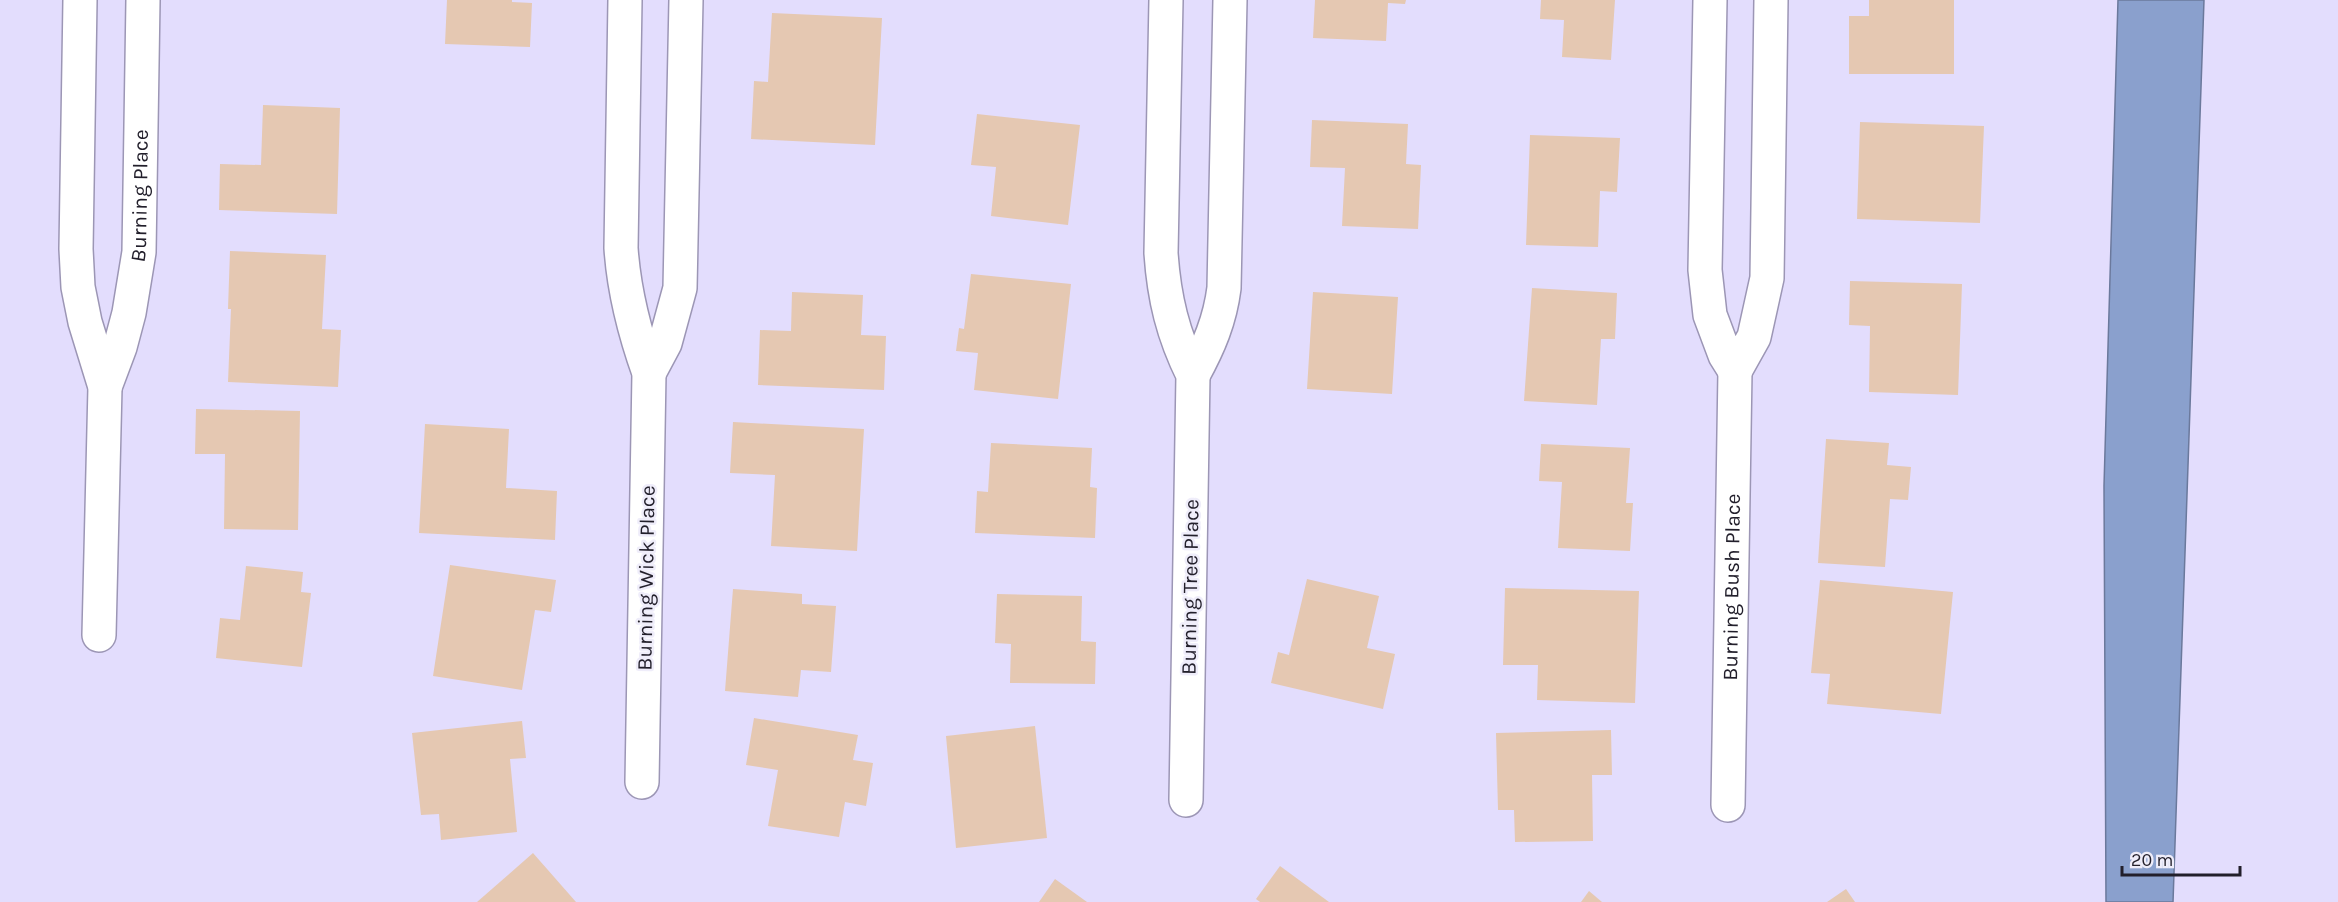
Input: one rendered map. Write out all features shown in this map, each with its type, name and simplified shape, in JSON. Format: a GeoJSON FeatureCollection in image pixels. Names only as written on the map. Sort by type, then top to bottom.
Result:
{"type":"FeatureCollection","features":[{"type":"Feature","properties":{"kind":"street","name":"Burning Place"},"geometry":{"type":"LineString","coordinates":[[80,0],[76,249],[78,287],[85,322],[105,387]]}},
{"type":"Feature","properties":{"kind":"street","name":"Burning Place"},"geometry":{"type":"LineString","coordinates":[[99,635],[105,387],[123,336],[140,252],[143,0]]}},
{"type":"Feature","properties":{"kind":"street","name":"Burning Wick Place"},"geometry":{"type":"LineString","coordinates":[[625,0],[622,270],[629,313],[649,373],[642,782]]}},
{"type":"Feature","properties":{"kind":"street","name":"Burning Wick Place"},"geometry":{"type":"LineString","coordinates":[[649,373],[664,343],[680,288],[686,0]]}},
{"type":"Feature","properties":{"kind":"street","name":"Burning Tree Place"},"geometry":{"type":"LineString","coordinates":[[1166,0],[1161,253],[1163,288],[1180,349],[1193,375],[1186,800]]}},
{"type":"Feature","properties":{"kind":"street","name":"Burning Tree Place"},"geometry":{"type":"LineString","coordinates":[[1193,375],[1210,344],[1217,325],[1224,288],[1230,0]]}},
{"type":"Feature","properties":{"kind":"street","name":"Burning Bush Place"},"geometry":{"type":"LineString","coordinates":[[1710,0],[1705,270],[1710,315],[1725,355],[1735,371]]}},
{"type":"Feature","properties":{"kind":"street","name":"Burning Bush Place"},"geometry":{"type":"LineString","coordinates":[[1728,805],[1735,371],[1754,337],[1767,278],[1771,0]]}},
{"type":"Feature","properties":{"kind":"water"},"geometry":{"type":"Polygon","coordinates":[[[2118,0],[2204,0],[2173,902],[2106,902],[2104,486],[2118,0]]]}},
{"type":"Feature","properties":{"kind":"building"},"geometry":{"type":"Polygon","coordinates":[[[447,0],[512,0],[512,2],[532,3],[530,47],[445,44],[447,0]]]}},
{"type":"Feature","properties":{"kind":"building"},"geometry":{"type":"Polygon","coordinates":[[[1315,0],[1406,0],[1405,4],[1388,3],[1386,41],[1313,38],[1315,0]]]}},
{"type":"Feature","properties":{"kind":"building"},"geometry":{"type":"Polygon","coordinates":[[[1541,0],[1615,0],[1611,60],[1562,57],[1564,20],[1540,19],[1541,0]]]}},
{"type":"Feature","properties":{"kind":"building"},"geometry":{"type":"Polygon","coordinates":[[[1869,0],[1954,0],[1954,74],[1849,74],[1849,16],[1869,16],[1869,0]]]}},
{"type":"Feature","properties":{"kind":"building"},"geometry":{"type":"Polygon","coordinates":[[[772,13],[882,18],[875,145],[751,139],[754,81],[768,82],[772,13]]]}},
{"type":"Feature","properties":{"kind":"building"},"geometry":{"type":"Polygon","coordinates":[[[263,105],[340,108],[337,214],[219,210],[220,164],[261,165],[263,105]]]}},
{"type":"Feature","properties":{"kind":"building"},"geometry":{"type":"Polygon","coordinates":[[[977,114],[1080,125],[1068,225],[991,216],[996,167],[971,165],[977,114]]]}},
{"type":"Feature","properties":{"kind":"building"},"geometry":{"type":"Polygon","coordinates":[[[1312,120],[1408,124],[1406,164],[1421,165],[1418,229],[1342,226],[1345,168],[1310,167],[1312,120]]]}},
{"type":"Feature","properties":{"kind":"building"},"geometry":{"type":"Polygon","coordinates":[[[1860,122],[1984,126],[1980,223],[1857,219],[1860,122]]]}},
{"type":"Feature","properties":{"kind":"building"},"geometry":{"type":"Polygon","coordinates":[[[1530,135],[1620,138],[1617,192],[1600,191],[1598,247],[1526,245],[1530,135]]]}},
{"type":"Feature","properties":{"kind":"building"},"geometry":{"type":"Polygon","coordinates":[[[230,251],[326,255],[322,329],[341,330],[338,387],[228,382],[231,309],[228,309],[230,251]]]}},
{"type":"Feature","properties":{"kind":"building"},"geometry":{"type":"Polygon","coordinates":[[[971,274],[1071,284],[1058,399],[974,390],[978,353],[956,351],[959,328],[964,329],[971,274]]]}},
{"type":"Feature","properties":{"kind":"building"},"geometry":{"type":"Polygon","coordinates":[[[1850,281],[1962,284],[1958,395],[1869,392],[1870,326],[1849,325],[1850,281]]]}},
{"type":"Feature","properties":{"kind":"building"},"geometry":{"type":"Polygon","coordinates":[[[1532,288],[1617,293],[1615,339],[1601,339],[1597,405],[1524,401],[1532,288]]]}},
{"type":"Feature","properties":{"kind":"building"},"geometry":{"type":"Polygon","coordinates":[[[792,292],[863,295],[861,335],[886,336],[884,390],[758,385],[760,330],[791,331],[792,292]]]}},
{"type":"Feature","properties":{"kind":"building"},"geometry":{"type":"Polygon","coordinates":[[[1313,292],[1398,297],[1392,394],[1307,389],[1313,292]]]}},
{"type":"Feature","properties":{"kind":"building"},"geometry":{"type":"Polygon","coordinates":[[[196,409],[300,411],[298,530],[224,529],[225,454],[195,454],[196,409]]]}},
{"type":"Feature","properties":{"kind":"building"},"geometry":{"type":"Polygon","coordinates":[[[733,422],[864,429],[857,551],[771,546],[775,475],[730,473],[733,422]]]}},
{"type":"Feature","properties":{"kind":"building"},"geometry":{"type":"Polygon","coordinates":[[[425,424],[509,429],[506,488],[557,491],[555,540],[419,533],[425,424]]]}},
{"type":"Feature","properties":{"kind":"building"},"geometry":{"type":"Polygon","coordinates":[[[1826,439],[1889,443],[1887,465],[1911,467],[1908,500],[1890,499],[1885,567],[1818,563],[1826,439]]]}},
{"type":"Feature","properties":{"kind":"building"},"geometry":{"type":"Polygon","coordinates":[[[991,443],[1092,448],[1090,487],[1097,488],[1095,538],[975,533],[977,491],[988,492],[991,443]]]}},
{"type":"Feature","properties":{"kind":"building"},"geometry":{"type":"Polygon","coordinates":[[[1541,444],[1630,448],[1626,503],[1633,503],[1630,551],[1558,548],[1562,482],[1539,481],[1541,444]]]}},
{"type":"Feature","properties":{"kind":"building"},"geometry":{"type":"Polygon","coordinates":[[[450,565],[556,580],[551,612],[535,610],[522,690],[433,676],[450,565]]]}},
{"type":"Feature","properties":{"kind":"building"},"geometry":{"type":"Polygon","coordinates":[[[246,566],[303,572],[301,592],[311,593],[302,667],[216,658],[220,618],[240,620],[246,566]]]}},
{"type":"Feature","properties":{"kind":"building"},"geometry":{"type":"Polygon","coordinates":[[[1307,579],[1379,596],[1367,648],[1395,654],[1383,709],[1271,683],[1278,652],[1289,655],[1307,579]]]}},
{"type":"Feature","properties":{"kind":"building"},"geometry":{"type":"Polygon","coordinates":[[[1820,580],[1953,592],[1941,714],[1827,704],[1830,674],[1811,673],[1820,580]]]}},
{"type":"Feature","properties":{"kind":"building"},"geometry":{"type":"Polygon","coordinates":[[[1505,588],[1639,591],[1635,703],[1537,700],[1538,665],[1503,665],[1505,588]]]}},
{"type":"Feature","properties":{"kind":"building"},"geometry":{"type":"Polygon","coordinates":[[[733,589],[802,594],[802,604],[836,606],[831,672],[801,670],[798,697],[725,691],[733,589]]]}},
{"type":"Feature","properties":{"kind":"building"},"geometry":{"type":"Polygon","coordinates":[[[997,594],[1082,596],[1081,641],[1096,642],[1095,684],[1010,683],[1011,644],[995,643],[997,594]]]}},
{"type":"Feature","properties":{"kind":"building"},"geometry":{"type":"Polygon","coordinates":[[[754,718],[858,735],[853,760],[873,763],[866,806],[845,802],[839,837],[768,826],[778,770],[746,765],[754,718]]]}},
{"type":"Feature","properties":{"kind":"building"},"geometry":{"type":"Polygon","coordinates":[[[522,721],[526,758],[510,759],[517,832],[441,840],[439,814],[421,815],[412,733],[522,721]]]}},
{"type":"Feature","properties":{"kind":"building"},"geometry":{"type":"Polygon","coordinates":[[[1035,726],[1047,838],[956,848],[946,736],[1035,726]]]}},
{"type":"Feature","properties":{"kind":"building"},"geometry":{"type":"Polygon","coordinates":[[[1611,730],[1612,775],[1592,775],[1593,841],[1515,842],[1514,810],[1498,810],[1496,733],[1611,730]]]}},
{"type":"Feature","properties":{"kind":"building"},"geometry":{"type":"Polygon","coordinates":[[[533,853],[576,902],[477,902],[533,853]]]}},
{"type":"Feature","properties":{"kind":"building"},"geometry":{"type":"Polygon","coordinates":[[[1280,866],[1329,902],[1260,902],[1256,899],[1280,866]]]}},
{"type":"Feature","properties":{"kind":"building"},"geometry":{"type":"Polygon","coordinates":[[[1055,879],[1087,902],[1039,902],[1055,879]]]}},
{"type":"Feature","properties":{"kind":"building"},"geometry":{"type":"Polygon","coordinates":[[[1846,889],[1855,902],[1827,902],[1846,889]]]}},
{"type":"Feature","properties":{"kind":"building"},"geometry":{"type":"Polygon","coordinates":[[[1589,891],[1602,902],[1581,902],[1589,891]]]}}]}
